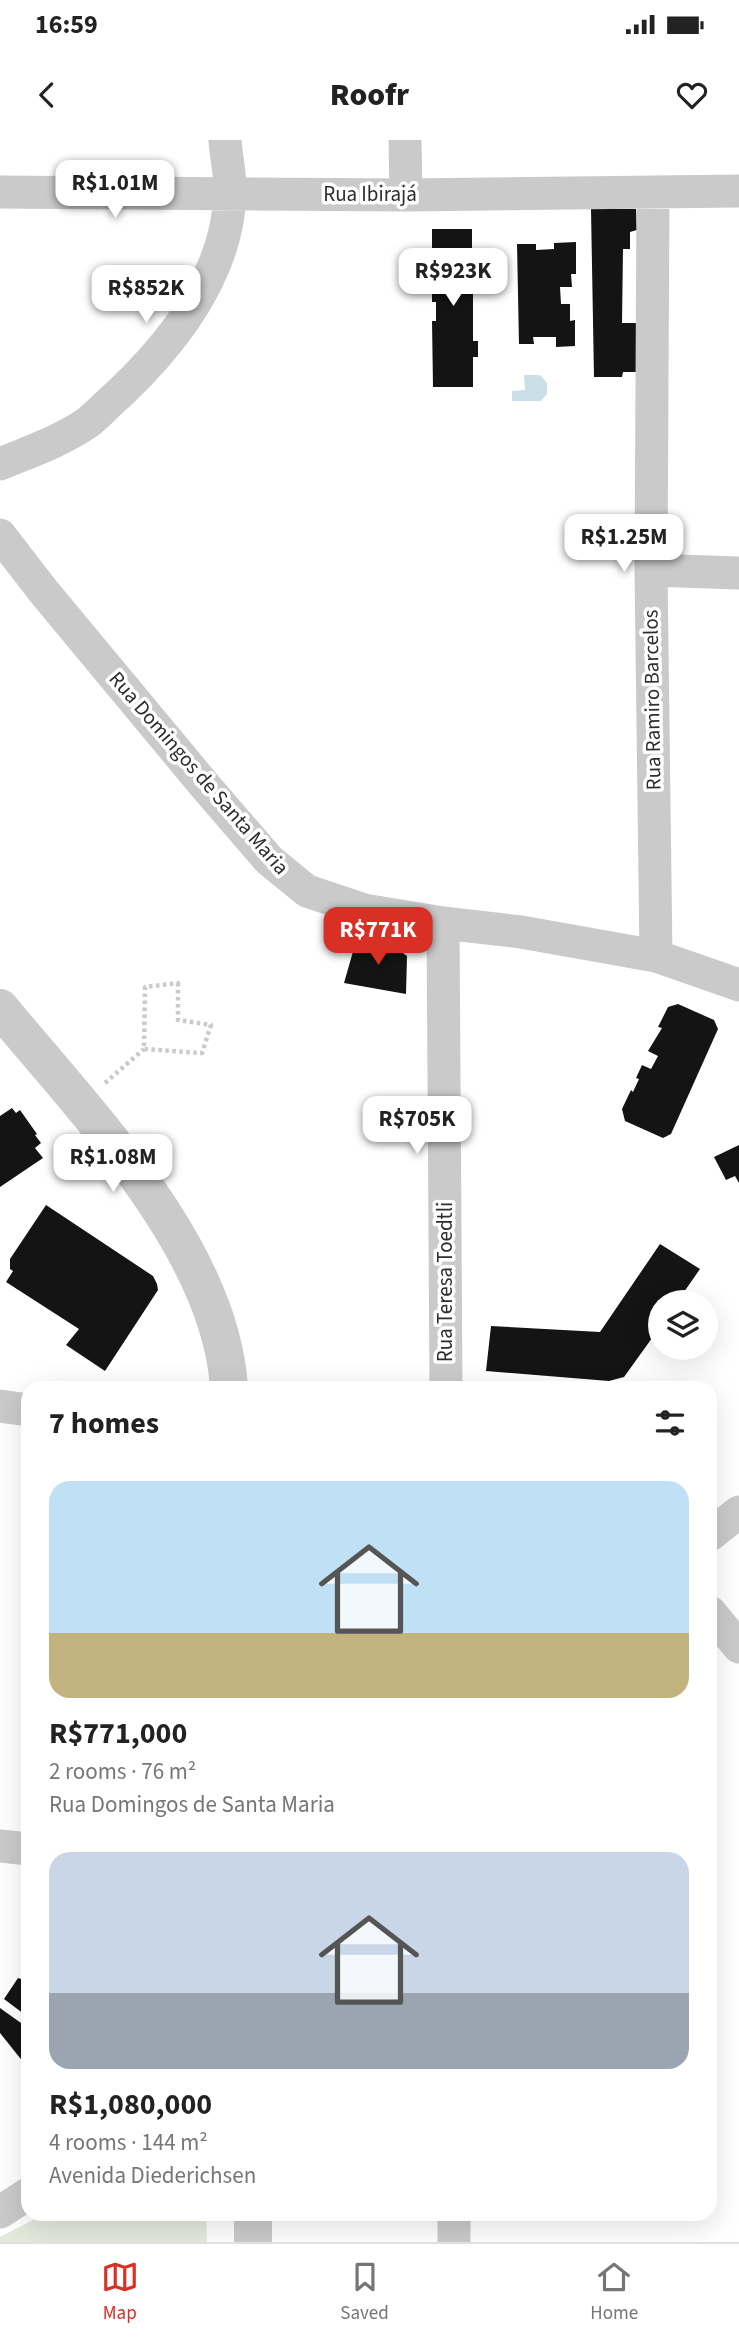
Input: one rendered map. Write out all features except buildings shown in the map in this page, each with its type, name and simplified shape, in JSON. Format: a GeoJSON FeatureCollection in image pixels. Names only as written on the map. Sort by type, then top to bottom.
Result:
{"type":"FeatureCollection","features":[{"type":"Feature","properties":{"kind":"street"},"geometry":{"type":"LineString","coordinates":[[0,464],[38,449],[87,423],[147,368],[191,312],[217,260],[230,193],[225,140]]}},
{"type":"Feature","properties":{"kind":"street"},"geometry":{"type":"LineString","coordinates":[[405,140],[406,195]]}},
{"type":"Feature","properties":{"kind":"street","name":"Rua Ibirajá"},"geometry":{"type":"LineString","coordinates":[[0,192],[406,195],[739,191]]}},
{"type":"Feature","properties":{"kind":"street","name":"Rua Ramiro Barcelos"},"geometry":{"type":"LineString","coordinates":[[653,193],[651,570],[656,956]]}},
{"type":"Feature","properties":{"kind":"street","name":"Rua Domingos de Santa Maria"},"geometry":{"type":"LineString","coordinates":[[0,535],[206,787],[269,860],[307,891],[364,910],[521,932],[656,956],[739,985]]}},
{"type":"Feature","properties":{"kind":"street"},"geometry":{"type":"LineString","coordinates":[[651,570],[739,573]]}},
{"type":"Feature","properties":{"kind":"street","name":"Rua Teresa Toedtli"},"geometry":{"type":"LineString","coordinates":[[443,923],[446,1381]]}},
{"type":"Feature","properties":{"kind":"street"},"geometry":{"type":"LineString","coordinates":[[0,1008],[127,1163],[170,1224],[202,1284],[222,1343],[228,1381]]}},
{"type":"Feature","properties":{"kind":"street"},"geometry":{"type":"LineString","coordinates":[[0,1406],[21,1409]]}},
{"type":"Feature","properties":{"kind":"street"},"geometry":{"type":"LineString","coordinates":[[717,1530],[739,1513]]}},
{"type":"Feature","properties":{"kind":"street"},"geometry":{"type":"LineString","coordinates":[[717,1620],[739,1647]]}},
{"type":"Feature","properties":{"kind":"street"},"geometry":{"type":"LineString","coordinates":[[0,1846],[21,1848]]}},
{"type":"Feature","properties":{"kind":"street"},"geometry":{"type":"LineString","coordinates":[[0,2212],[21,2198]]}},
{"type":"Feature","properties":{"kind":"street"},"geometry":{"type":"LineString","coordinates":[[253,2221],[253,2242]]}},
{"type":"Feature","properties":{"kind":"street"},"geometry":{"type":"LineString","coordinates":[[454,2221],[454,2242]]}},
{"type":"Feature","properties":{"kind":"path"},"geometry":{"type":"LineString","coordinates":[[80,1104],[144,1049],[202,1053],[211,1025],[178,1020],[178,983],[145,987],[144,1049]]}},
{"type":"Feature","properties":{"kind":"shaded area"},"geometry":{"type":"Polygon","coordinates":[[[31,2221],[206,2221],[207,2242],[0,2242],[0,2237],[31,2221]]]}},
{"type":"Feature","properties":{"kind":"water"},"geometry":{"type":"Polygon","coordinates":[[[524,375],[540,375],[547,383],[547,394],[541,401],[512,401],[512,391],[525,390],[524,375]]]}}]}
